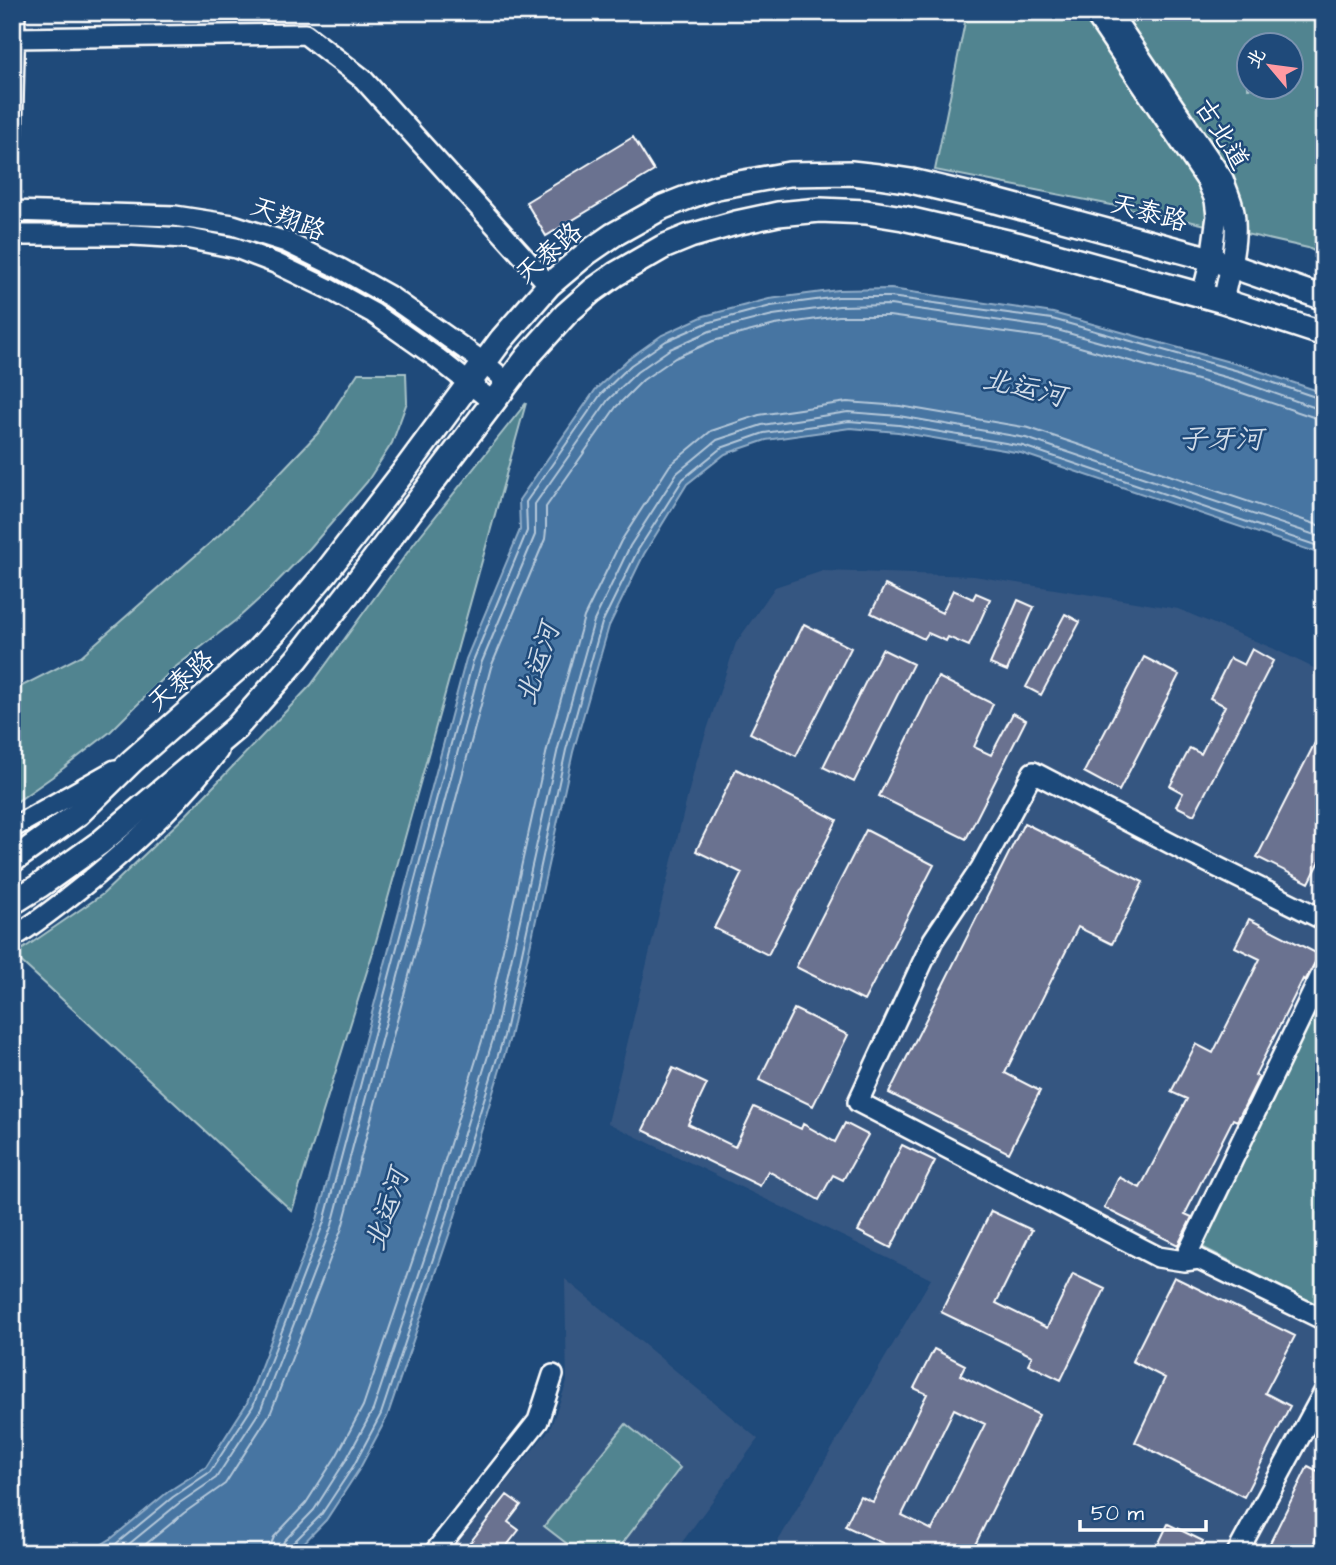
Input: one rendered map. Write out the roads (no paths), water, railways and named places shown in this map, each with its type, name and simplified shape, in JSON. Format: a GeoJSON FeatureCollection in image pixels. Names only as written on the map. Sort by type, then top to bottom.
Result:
{"type":"FeatureCollection","features":[{"type":"Feature","properties":{"kind":"main road","name":"天泰路"},"geometry":{"type":"LineString","coordinates":[[16,858],[78,814],[131,761],[255,653],[282,624],[405,470],[500,340],[549,285],[613,235],[691,195],[717,187],[789,174],[851,173],[911,181],[996,201],[1221,262],[1324,298]]}},
{"type":"Feature","properties":{"kind":"main road"},"geometry":{"type":"LineString","coordinates":[[12,903],[101,842],[236,728],[306,648],[528,356],[566,314],[592,291],[663,247],[690,236],[778,214],[820,210],[866,212],[1020,245],[1212,298],[1324,334]]}},
{"type":"Feature","properties":{"kind":"street"},"geometry":{"type":"LineString","coordinates":[[12,138],[15,12]]}},
{"type":"Feature","properties":{"kind":"street","name":"古北道"},"geometry":{"type":"LineString","coordinates":[[1093,12],[1207,181],[1217,216],[1221,262]]}},
{"type":"Feature","properties":{"kind":"street","name":"古北道"},"geometry":{"type":"LineString","coordinates":[[1110,12],[1223,179],[1232,202],[1236,222],[1221,262],[1212,298]]}},
{"type":"Feature","properties":{"kind":"street"},"geometry":{"type":"LineString","coordinates":[[15,38],[305,34],[363,79],[549,285]]}},
{"type":"Feature","properties":{"kind":"street","name":"天翔路"},"geometry":{"type":"LineString","coordinates":[[12,211],[176,216],[233,225],[286,242],[391,297],[483,362],[508,383]]}},
{"type":"Feature","properties":{"kind":"street","name":"天翔路"},"geometry":{"type":"LineString","coordinates":[[12,235],[133,235],[185,238],[236,247],[318,283],[373,313],[493,402]]}},
{"type":"Feature","properties":{"kind":"street"},"geometry":{"type":"LineString","coordinates":[[12,938],[80,889],[135,842],[206,768],[236,728]]}},
{"type":"Feature","properties":{"kind":"street"},"geometry":{"type":"LineString","coordinates":[[12,828],[131,761]]}},
{"type":"Feature","properties":{"kind":"street"},"geometry":{"type":"LineString","coordinates":[[1324,920],[1033,772],[981,869],[933,940],[858,1102],[1157,1257],[1184,1261],[1199,1259],[1324,1320]]}},
{"type":"Feature","properties":{"kind":"street"},"geometry":{"type":"LineString","coordinates":[[1184,1261],[1324,969]]}},
{"type":"Feature","properties":{"kind":"street"},"geometry":{"type":"LineString","coordinates":[[434,1553],[538,1421],[553,1375]]}},
{"type":"Feature","properties":{"kind":"street"},"geometry":{"type":"LineString","coordinates":[[1237,1553],[1324,1392]]}},
{"type":"Feature","properties":{"kind":"water","name":"子牙河"},"geometry":{"type":"Polygon","coordinates":[[[891,289],[1053,313],[1244,366],[1324,393],[1324,555],[1021,453],[898,432],[850,428],[766,440],[725,454],[687,484],[644,554],[609,626],[573,752],[510,1037],[452,1226],[387,1417],[360,1468],[326,1520],[294,1553],[88,1553],[112,1538],[169,1491],[206,1467],[247,1403],[317,1220],[466,659],[520,530],[519,500],[596,389],[627,360],[662,335],[704,316],[769,299],[838,290],[891,289]]]}},
{"type":"Feature","properties":{"kind":"water label","name":"北运河"},"geometry":{"type":"Point","coordinates":[1024,388]}},
{"type":"Feature","properties":{"kind":"water label","name":"北运河"},"geometry":{"type":"Point","coordinates":[538,664]}},
{"type":"Feature","properties":{"kind":"water label","name":"北运河"},"geometry":{"type":"Point","coordinates":[387,1210]}}]}
